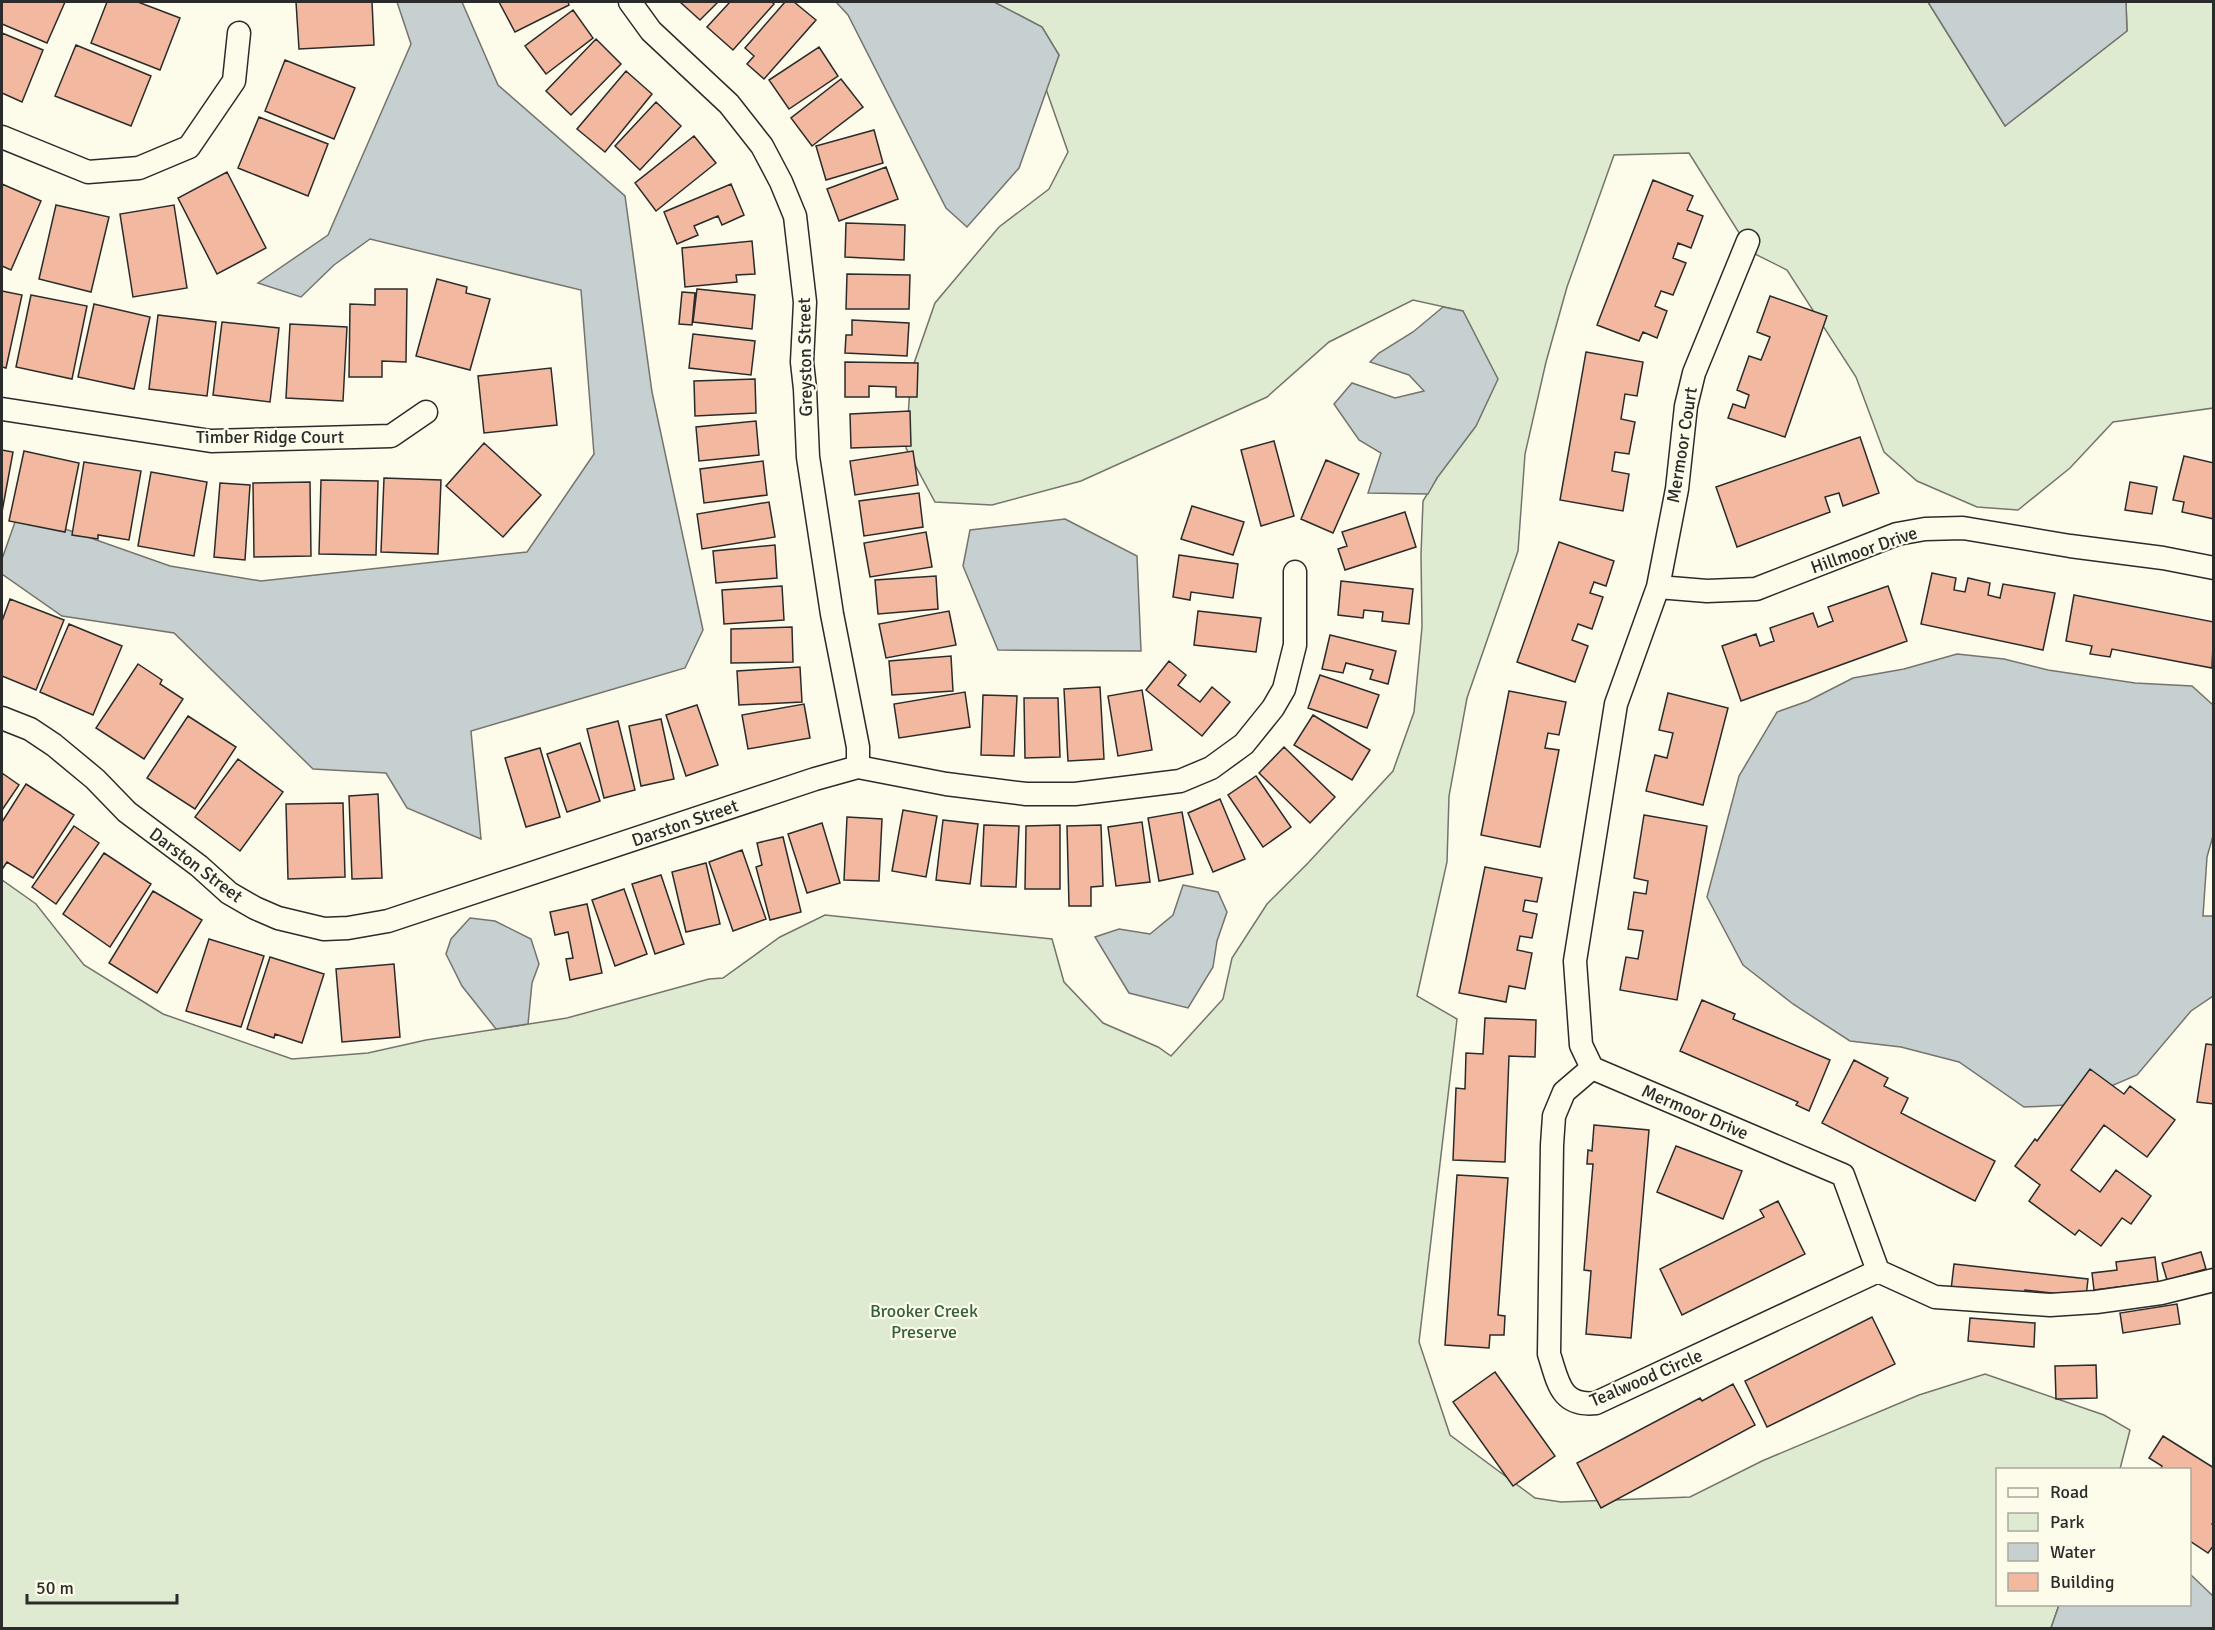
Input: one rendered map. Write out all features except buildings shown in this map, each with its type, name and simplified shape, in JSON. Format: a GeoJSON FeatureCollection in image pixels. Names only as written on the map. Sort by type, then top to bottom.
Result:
{"type":"FeatureCollection","features":[{"type":"Feature","properties":{"kind":"street","name":"Greyston Street"},"geometry":{"type":"LineString","coordinates":[[630,2],[651,31],[729,105],[755,138],[781,182],[795,216],[805,302],[802,362],[806,389],[808,458],[832,614],[858,747],[858,768]]}},
{"type":"Feature","properties":{"kind":"street"},"geometry":{"type":"LineString","coordinates":[[2,137],[88,172],[139,168],[189,147],[234,81],[239,33]]}},
{"type":"Feature","properties":{"kind":"street","name":"Mermoor Court"},"geometry":{"type":"LineString","coordinates":[[1658,587],[1677,489],[1686,406],[1694,373],[1748,241]]}},
{"type":"Feature","properties":{"kind":"street","name":"Timber Ridge Court"},"geometry":{"type":"LineString","coordinates":[[2,409],[211,441],[390,436],[426,412]]}},
{"type":"Feature","properties":{"kind":"street","name":"Hillmoor Drive"},"geometry":{"type":"LineString","coordinates":[[1658,587],[1707,591],[1756,589],[1897,534],[1925,529],[1963,528],[2070,546],[2163,558],[2214,568]]}},
{"type":"Feature","properties":{"kind":"street","name":"Darston Street"},"geometry":{"type":"LineString","coordinates":[[2,718],[30,729],[54,746],[95,779],[127,812],[229,893],[278,918],[324,928],[348,928],[388,921],[815,779],[858,768],[946,784],[1026,794],[1075,794],[1180,782],[1211,768],[1244,744],[1273,708],[1284,689],[1295,645],[1294,572]]}},
{"type":"Feature","properties":{"kind":"street"},"geometry":{"type":"LineString","coordinates":[[1592,1068],[1581,1045],[1575,960],[1616,704],[1658,587]]}},
{"type":"Feature","properties":{"kind":"street","name":"Tealwood Circle"},"geometry":{"type":"LineString","coordinates":[[1592,1068],[1564,1092],[1554,1116],[1549,1354],[1558,1382],[1567,1397],[1584,1404],[1596,1403],[1878,1271]]}},
{"type":"Feature","properties":{"kind":"street","name":"Mermoor Drive"},"geometry":{"type":"LineString","coordinates":[[1592,1068],[1843,1175],[1878,1271]]}},
{"type":"Feature","properties":{"kind":"street"},"geometry":{"type":"LineString","coordinates":[[1878,1271],[1935,1298],[2050,1305],[2096,1302],[2161,1293],[2214,1280]]}},
{"type":"Feature","properties":{"kind":"green space","name":"Brooker Creek Preserve"},"geometry":{"type":"Polygon","coordinates":[[[994,2],[1928,2],[2005,126],[2127,31],[2126,2],[2213,2],[2213,408],[2113,422],[2070,468],[2018,510],[1977,507],[1917,481],[1884,452],[1856,377],[1787,270],[1751,252],[1689,153],[1614,155],[1567,287],[1546,362],[1525,454],[1518,551],[1467,698],[1449,796],[1447,862],[1417,996],[1457,1019],[1419,1342],[1450,1435],[1535,1498],[1561,1502],[1690,1497],[1762,1461],[1919,1395],[1985,1374],[2104,1415],[2130,1430],[2120,1468],[1996,1468],[1996,1606],[2059,1606],[2051,1628],[2,1628],[2,880],[36,904],[84,965],[163,1014],[292,1059],[368,1053],[426,1040],[567,1018],[709,979],[723,978],[780,937],[825,915],[1052,939],[1064,982],[1103,1023],[1158,1047],[1171,1056],[1223,999],[1232,958],[1267,904],[1393,771],[1414,712],[1422,627],[1423,501],[1437,478],[1463,311],[1413,300],[1329,342],[1267,397],[1081,481],[992,505],[935,502],[906,448],[911,372],[935,303],[999,227],[1049,189],[1068,152],[1046,89],[1059,55],[1042,27],[994,2]]]}},
{"type":"Feature","properties":{"kind":"water"},"geometry":{"type":"Polygon","coordinates":[[[397,2],[462,2],[498,85],[625,196],[652,392],[703,630],[685,668],[471,731],[481,839],[407,808],[386,773],[313,769],[174,633],[62,616],[2,574],[2,559],[15,522],[51,524],[170,566],[261,581],[527,552],[594,454],[581,290],[370,239],[334,265],[301,297],[258,283],[328,235],[411,44],[397,2]]]}},
{"type":"Feature","properties":{"kind":"water"},"geometry":{"type":"Polygon","coordinates":[[[836,2],[994,2],[1042,27],[1059,55],[1019,168],[967,227],[946,208],[848,15],[836,2]]]}},
{"type":"Feature","properties":{"kind":"water"},"geometry":{"type":"Polygon","coordinates":[[[1928,2],[2126,2],[2127,31],[2005,126],[1928,2]]]}},
{"type":"Feature","properties":{"kind":"water"},"geometry":{"type":"Polygon","coordinates":[[[1443,307],[1463,311],[1498,379],[1476,426],[1437,478],[1428,494],[1368,493],[1381,453],[1359,440],[1334,404],[1352,383],[1395,398],[1424,391],[1409,375],[1370,362],[1379,353],[1413,332],[1443,307]]]}},
{"type":"Feature","properties":{"kind":"water"},"geometry":{"type":"Polygon","coordinates":[[[1065,519],[1137,556],[1141,651],[998,650],[963,566],[970,530],[1065,519]]]}},
{"type":"Feature","properties":{"kind":"water"},"geometry":{"type":"Polygon","coordinates":[[[1957,654],[2004,659],[2048,670],[2135,683],[2192,686],[2213,705],[2213,836],[2207,857],[2203,916],[2213,916],[2213,996],[2191,1011],[2137,1075],[2067,1105],[2024,1107],[1959,1062],[1901,1047],[1850,1041],[1793,1004],[1743,965],[1707,897],[1739,776],[1777,712],[1808,701],[1853,678],[1904,669],[1957,654]]]}},
{"type":"Feature","properties":{"kind":"water"},"geometry":{"type":"Polygon","coordinates":[[[1183,885],[1218,892],[1227,912],[1217,941],[1213,967],[1188,1008],[1129,993],[1095,937],[1119,929],[1150,934],[1173,915],[1183,885]]]}},
{"type":"Feature","properties":{"kind":"water"},"geometry":{"type":"Polygon","coordinates":[[[470,918],[495,921],[531,939],[539,964],[532,983],[528,1024],[496,1029],[462,986],[446,954],[451,939],[470,918]]]}},
{"type":"Feature","properties":{"kind":"water"},"geometry":{"type":"Polygon","coordinates":[[[2191,1575],[2213,1596],[2213,1628],[2051,1628],[2059,1606],[2191,1606],[2191,1575]]]}}]}
